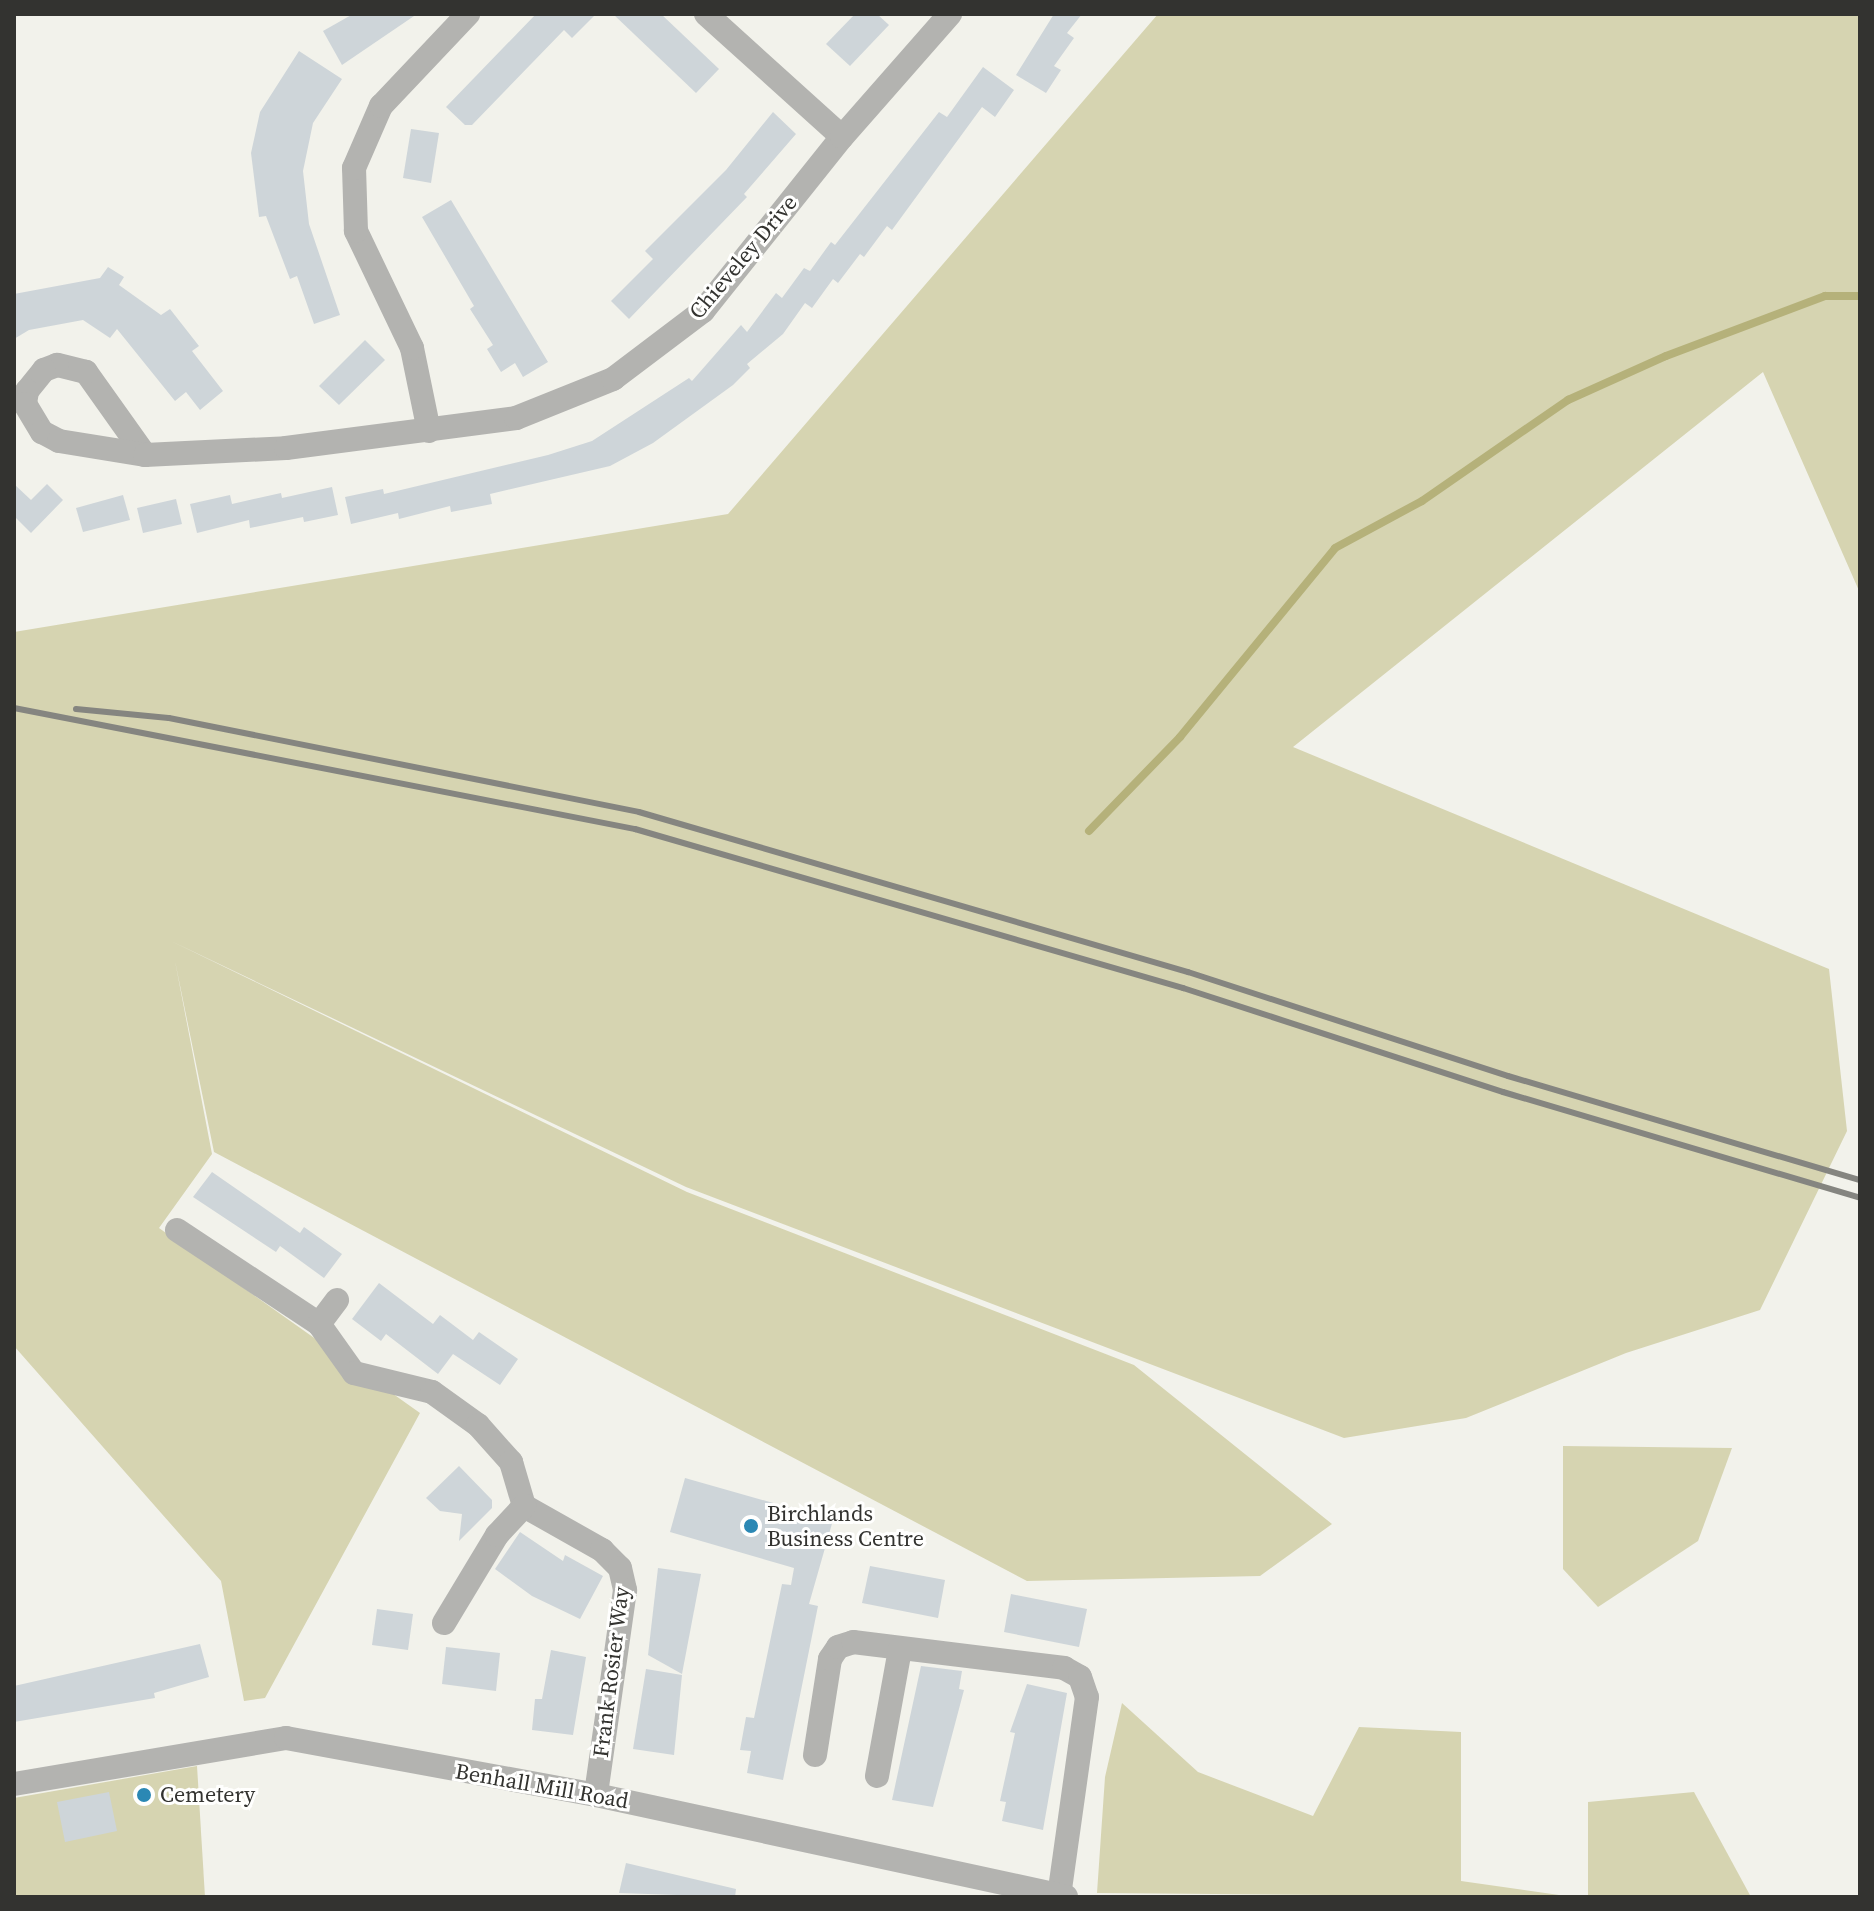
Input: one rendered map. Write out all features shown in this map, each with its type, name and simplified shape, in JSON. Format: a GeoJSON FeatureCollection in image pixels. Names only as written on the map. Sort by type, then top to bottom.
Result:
{"type":"FeatureCollection","features":[{"type":"Feature","properties":{"kind":"street"},"geometry":{"type":"LineString","coordinates":[[429,431],[412,348],[356,231],[354,168],[381,106],[468,14]]}},
{"type":"Feature","properties":{"kind":"street"},"geometry":{"type":"LineString","coordinates":[[706,14],[842,137]]}},
{"type":"Feature","properties":{"kind":"street","name":"Chieveley Drive"},"geometry":{"type":"LineString","coordinates":[[145,455],[86,372],[57,365],[44,370],[27,391],[25,404],[42,432],[59,441],[145,455],[286,448],[516,418],[613,379],[703,311],[842,137],[950,14]]}},
{"type":"Feature","properties":{"kind":"street"},"geometry":{"type":"LineString","coordinates":[[177,1230],[319,1324],[354,1373],[432,1392],[478,1425],[511,1462],[524,1506],[497,1535],[444,1623]]}},
{"type":"Feature","properties":{"kind":"street"},"geometry":{"type":"LineString","coordinates":[[319,1324],[337,1300]]}},
{"type":"Feature","properties":{"kind":"street","name":"Frank Rosier Way"},"geometry":{"type":"LineString","coordinates":[[524,1506],[602,1550],[620,1568],[625,1590],[596,1795]]}},
{"type":"Feature","properties":{"kind":"street"},"geometry":{"type":"LineString","coordinates":[[815,1755],[830,1659],[838,1647],[853,1642],[1064,1668],[1080,1677],[1087,1697],[1062,1896]]}},
{"type":"Feature","properties":{"kind":"street"},"geometry":{"type":"LineString","coordinates":[[877,1776],[900,1649]]}},
{"type":"Feature","properties":{"kind":"street","name":"Benhall Mill Road"},"geometry":{"type":"LineString","coordinates":[[14,1784],[286,1738],[596,1795],[1008,1890],[1062,1896]]}},
{"type":"Feature","properties":{"kind":"shaded area"},"geometry":{"type":"Polygon","coordinates":[[[1158,14],[1860,14],[1860,593],[1763,372],[1293,747],[1829,969],[1847,1131],[1760,1310],[1626,1353],[1466,1418],[1344,1438],[686,1187],[171,941],[687,1192],[1134,1365],[1332,1524],[1260,1576],[1027,1581],[214,1152],[175,961],[212,1154],[159,1228],[420,1413],[265,1698],[244,1701],[221,1581],[14,1346],[14,632],[728,514],[1158,14]]]}},
{"type":"Feature","properties":{"kind":"shaded area"},"geometry":{"type":"Polygon","coordinates":[[[1563,1446],[1732,1448],[1698,1541],[1598,1607],[1563,1569],[1563,1446]]]}},
{"type":"Feature","properties":{"kind":"shaded area"},"geometry":{"type":"Polygon","coordinates":[[[1122,1703],[1198,1772],[1313,1816],[1359,1727],[1461,1732],[1461,1881],[1573,1897],[1097,1893],[1105,1777],[1122,1703]]]}},
{"type":"Feature","properties":{"kind":"shaded area"},"geometry":{"type":"Polygon","coordinates":[[[197,1766],[205,1897],[14,1897],[14,1798],[197,1766]]]}},
{"type":"Feature","properties":{"kind":"shaded area"},"geometry":{"type":"Polygon","coordinates":[[[1694,1792],[1751,1897],[1588,1897],[1588,1802],[1694,1792]]]}},
{"type":"Feature","properties":{"kind":"building"},"geometry":{"type":"Polygon","coordinates":[[[353,14],[417,14],[342,65],[323,31],[353,14]]]}},
{"type":"Feature","properties":{"kind":"building"},"geometry":{"type":"Polygon","coordinates":[[[536,14],[596,14],[572,38],[564,30],[472,125],[465,125],[446,107],[536,14]]]}},
{"type":"Feature","properties":{"kind":"building"},"geometry":{"type":"Polygon","coordinates":[[[613,14],[661,14],[719,69],[696,93],[613,14]]]}},
{"type":"Feature","properties":{"kind":"building"},"geometry":{"type":"Polygon","coordinates":[[[855,14],[877,14],[889,25],[850,66],[826,44],[855,14]]]}},
{"type":"Feature","properties":{"kind":"building"},"geometry":{"type":"Polygon","coordinates":[[[1054,14],[1082,14],[1067,33],[1074,38],[1054,66],[1061,70],[1046,93],[1016,75],[1054,14]]]}},
{"type":"Feature","properties":{"kind":"building"},"geometry":{"type":"Polygon","coordinates":[[[299,51],[342,79],[313,123],[303,171],[309,224],[340,315],[314,324],[297,276],[290,279],[266,216],[259,217],[251,153],[260,112],[299,51]]]}},
{"type":"Feature","properties":{"kind":"building"},"geometry":{"type":"Polygon","coordinates":[[[983,67],[1014,90],[995,117],[982,107],[892,230],[887,226],[864,257],[860,254],[838,283],[833,279],[812,308],[805,303],[783,334],[747,364],[750,368],[733,385],[653,443],[610,466],[490,494],[492,504],[451,512],[450,506],[399,519],[398,513],[351,524],[345,497],[383,489],[384,494],[548,455],[592,441],[689,378],[692,381],[741,325],[747,332],[776,293],[782,298],[804,268],[810,271],[831,242],[835,245],[939,112],[947,117],[983,67]]]}},
{"type":"Feature","properties":{"kind":"building"},"geometry":{"type":"Polygon","coordinates":[[[773,112],[796,134],[744,194],[747,197],[629,319],[611,301],[653,259],[645,251],[726,170],[773,112]]]}},
{"type":"Feature","properties":{"kind":"building"},"geometry":{"type":"Polygon","coordinates":[[[411,129],[439,133],[431,183],[403,178],[411,129]]]}},
{"type":"Feature","properties":{"kind":"building"},"geometry":{"type":"Polygon","coordinates":[[[451,200],[548,362],[523,377],[515,363],[501,372],[487,349],[493,345],[470,309],[474,306],[422,217],[451,200]]]}},
{"type":"Feature","properties":{"kind":"building"},"geometry":{"type":"Polygon","coordinates":[[[108,267],[124,277],[119,285],[161,315],[170,309],[199,346],[192,351],[223,391],[200,410],[186,392],[175,401],[117,329],[110,338],[83,320],[29,330],[14,339],[14,294],[100,278],[108,267]]]}},
{"type":"Feature","properties":{"kind":"building"},"geometry":{"type":"Polygon","coordinates":[[[365,340],[385,360],[339,405],[319,386],[365,340]]]}},
{"type":"Feature","properties":{"kind":"building"},"geometry":{"type":"Polygon","coordinates":[[[14,484],[31,500],[47,484],[63,500],[31,533],[14,516],[14,484]]]}},
{"type":"Feature","properties":{"kind":"building"},"geometry":{"type":"Polygon","coordinates":[[[332,487],[338,515],[304,522],[303,517],[250,528],[249,520],[197,533],[190,504],[230,495],[232,504],[281,493],[282,498],[332,487]]]}},
{"type":"Feature","properties":{"kind":"building"},"geometry":{"type":"Polygon","coordinates":[[[123,495],[130,520],[83,532],[76,508],[123,495]]]}},
{"type":"Feature","properties":{"kind":"building"},"geometry":{"type":"Polygon","coordinates":[[[176,499],[182,524],[143,533],[137,508],[176,499]]]}},
{"type":"Feature","properties":{"kind":"building"},"geometry":{"type":"Polygon","coordinates":[[[212,1172],[300,1233],[304,1227],[342,1254],[324,1278],[280,1246],[276,1252],[193,1197],[212,1172]]]}},
{"type":"Feature","properties":{"kind":"building"},"geometry":{"type":"Polygon","coordinates":[[[379,1283],[433,1324],[440,1315],[473,1340],[479,1332],[518,1359],[500,1385],[453,1354],[438,1374],[386,1334],[381,1341],[352,1319],[379,1283]]]}},
{"type":"Feature","properties":{"kind":"building"},"geometry":{"type":"Polygon","coordinates":[[[459,1466],[492,1500],[492,1508],[459,1541],[462,1514],[440,1511],[426,1498],[459,1466]]]}},
{"type":"Feature","properties":{"kind":"building"},"geometry":{"type":"Polygon","coordinates":[[[685,1478],[833,1520],[809,1604],[818,1606],[783,1780],[747,1773],[751,1751],[740,1750],[746,1717],[754,1718],[782,1584],[791,1585],[794,1568],[670,1532],[685,1478]]]}},
{"type":"Feature","properties":{"kind":"building"},"geometry":{"type":"Polygon","coordinates":[[[520,1532],[563,1561],[565,1555],[603,1576],[580,1619],[532,1596],[495,1569],[520,1532]]]}},
{"type":"Feature","properties":{"kind":"building"},"geometry":{"type":"Polygon","coordinates":[[[870,1566],[945,1580],[938,1618],[862,1603],[870,1566]]]}},
{"type":"Feature","properties":{"kind":"building"},"geometry":{"type":"Polygon","coordinates":[[[658,1568],[701,1574],[682,1674],[648,1655],[658,1568]]]}},
{"type":"Feature","properties":{"kind":"building"},"geometry":{"type":"Polygon","coordinates":[[[1011,1594],[1087,1609],[1079,1647],[1004,1632],[1011,1594]]]}},
{"type":"Feature","properties":{"kind":"building"},"geometry":{"type":"Polygon","coordinates":[[[377,1609],[413,1614],[408,1650],[372,1645],[377,1609]]]}},
{"type":"Feature","properties":{"kind":"building"},"geometry":{"type":"Polygon","coordinates":[[[200,1644],[209,1677],[154,1693],[155,1698],[14,1722],[14,1686],[200,1644]]]}},
{"type":"Feature","properties":{"kind":"building"},"geometry":{"type":"Polygon","coordinates":[[[446,1647],[500,1653],[496,1691],[442,1684],[446,1647]]]}},
{"type":"Feature","properties":{"kind":"building"},"geometry":{"type":"Polygon","coordinates":[[[551,1650],[586,1657],[573,1735],[532,1730],[535,1699],[542,1699],[551,1650]]]}},
{"type":"Feature","properties":{"kind":"building"},"geometry":{"type":"Polygon","coordinates":[[[921,1666],[962,1671],[959,1689],[964,1690],[933,1807],[892,1800],[921,1666]]]}},
{"type":"Feature","properties":{"kind":"building"},"geometry":{"type":"Polygon","coordinates":[[[646,1669],[682,1675],[674,1755],[633,1749],[646,1669]]]}},
{"type":"Feature","properties":{"kind":"building"},"geometry":{"type":"Polygon","coordinates":[[[1027,1684],[1067,1693],[1043,1830],[1002,1821],[1006,1802],[1000,1801],[1015,1733],[1010,1732],[1027,1684]]]}},
{"type":"Feature","properties":{"kind":"building"},"geometry":{"type":"Polygon","coordinates":[[[109,1792],[117,1831],[65,1842],[57,1802],[109,1792]]]}},
{"type":"Feature","properties":{"kind":"building"},"geometry":{"type":"Polygon","coordinates":[[[626,1863],[736,1889],[735,1897],[619,1893],[626,1863]]]}},
{"type":"Feature","properties":{"kind":"waterway"},"geometry":{"type":"LineString","coordinates":[[1089,831],[1180,737],[1335,548],[1422,501],[1568,400],[1666,356],[1825,296],[1860,296]]}},
{"type":"Feature","properties":{"kind":"railway"},"geometry":{"type":"LineString","coordinates":[[14,708],[635,829],[1183,988],[1503,1092],[1860,1198]]}},
{"type":"Feature","properties":{"kind":"railway"},"geometry":{"type":"LineString","coordinates":[[76,709],[169,718],[639,812],[1188,972],[1508,1076],[1860,1180]]}},
{"type":"Feature","properties":{"kind":"place","name":"Birchlands Business Centre"},"geometry":{"type":"Point","coordinates":[751,1526]}},
{"type":"Feature","properties":{"kind":"place","name":"Cemetery"},"geometry":{"type":"Point","coordinates":[144,1795]}}]}
